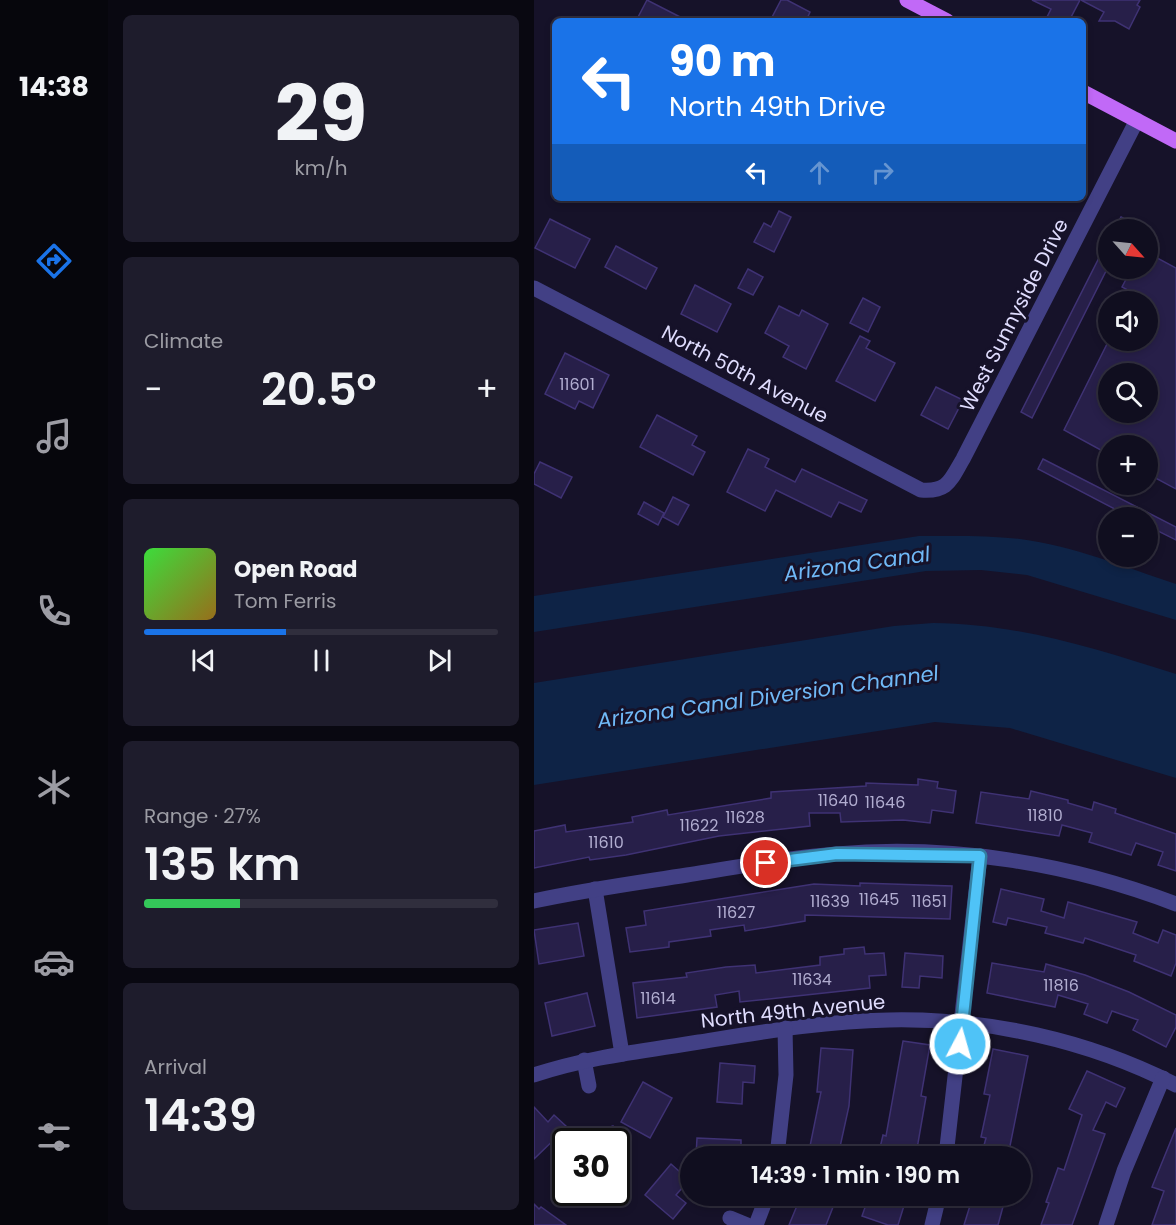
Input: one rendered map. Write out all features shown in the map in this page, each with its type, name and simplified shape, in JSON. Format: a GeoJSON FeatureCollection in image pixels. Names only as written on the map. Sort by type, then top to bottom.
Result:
{"type":"FeatureCollection","features":[{"type":"Feature","properties":{"kind":"main road"},"geometry":{"type":"LineString","coordinates":[[907,0],[941,18]]}},
{"type":"Feature","properties":{"kind":"main road"},"geometry":{"type":"LineString","coordinates":[[1086,94],[1176,141]]}},
{"type":"Feature","properties":{"kind":"street","name":"West Sunnyside Drive"},"geometry":{"type":"LineString","coordinates":[[938,491],[948,484],[963,459],[1137,120]]}},
{"type":"Feature","properties":{"kind":"street","name":"North 50th Avenue"},"geometry":{"type":"LineString","coordinates":[[534,288],[921,490],[938,491]]}},
{"type":"Feature","properties":{"kind":"street"},"geometry":{"type":"LineString","coordinates":[[534,901],[837,854],[980,856],[1067,870],[1145,892],[1176,904]]}},
{"type":"Feature","properties":{"kind":"street"},"geometry":{"type":"LineString","coordinates":[[947,1146],[980,856]]}},
{"type":"Feature","properties":{"kind":"street"},"geometry":{"type":"LineString","coordinates":[[596,890],[622,1054]]}},
{"type":"Feature","properties":{"kind":"street","name":"North 49th Avenue"},"geometry":{"type":"LineString","coordinates":[[534,1075],[584,1060],[785,1028],[889,1020],[962,1022],[1033,1033],[1098,1053],[1170,1082]]}},
{"type":"Feature","properties":{"kind":"street"},"geometry":{"type":"LineString","coordinates":[[778,1146],[786,1075],[785,1028]]}},
{"type":"Feature","properties":{"kind":"street"},"geometry":{"type":"LineString","coordinates":[[584,1060],[589,1086]]}},
{"type":"Feature","properties":{"kind":"street"},"geometry":{"type":"LineString","coordinates":[[1106,1225],[1124,1171],[1170,1082]]}},
{"type":"Feature","properties":{"kind":"street"},"geometry":{"type":"LineString","coordinates":[[756,1225],[763,1206]]}},
{"type":"Feature","properties":{"kind":"street"},"geometry":{"type":"LineString","coordinates":[[932,1225],[937,1206]]}},
{"type":"Feature","properties":{"kind":"street"},"geometry":{"type":"LineString","coordinates":[[730,1218],[747,1225]]}},
{"type":"Feature","properties":{"kind":"water","name":"Arizona Canal"},"geometry":{"type":"Polygon","coordinates":[[[919,536],[982,536],[1040,542],[1098,558],[1098,567],[1126,567],[1176,584],[1176,620],[1027,575],[981,570],[926,571],[534,632],[534,596],[919,536]]]}},
{"type":"Feature","properties":{"kind":"water","name":"Arizona Canal Diversion Channel"},"geometry":{"type":"Polygon","coordinates":[[[933,623],[996,628],[1056,639],[1176,674],[1176,778],[1010,728],[935,722],[534,785],[534,683],[894,626],[933,623]]]}},
{"type":"Feature","properties":{"kind":"building"},"geometry":{"type":"Polygon","coordinates":[[[647,0],[682,18],[638,18],[647,0]]]}},
{"type":"Feature","properties":{"kind":"building"},"geometry":{"type":"Polygon","coordinates":[[[781,0],[787,0],[810,12],[807,18],[772,18],[781,0]]]}},
{"type":"Feature","properties":{"kind":"building"},"geometry":{"type":"Polygon","coordinates":[[[1032,0],[1080,0],[1071,18],[1046,18],[1051,9],[1032,0]]]}},
{"type":"Feature","properties":{"kind":"building"},"geometry":{"type":"Polygon","coordinates":[[[1081,0],[1140,0],[1137,5],[1140,7],[1129,29],[1115,21],[1099,21],[1104,12],[1081,0]]]}},
{"type":"Feature","properties":{"kind":"building"},"geometry":{"type":"Polygon","coordinates":[[[779,211],[791,217],[774,252],[754,242],[764,223],[771,227],[779,211]]]}},
{"type":"Feature","properties":{"kind":"building"},"geometry":{"type":"Polygon","coordinates":[[[550,219],[590,239],[575,268],[535,248],[550,219]]]}},
{"type":"Feature","properties":{"kind":"building"},"geometry":{"type":"Polygon","coordinates":[[[616,246],[657,268],[646,289],[605,267],[616,246]]]}},
{"type":"Feature","properties":{"kind":"building"},"geometry":{"type":"Polygon","coordinates":[[[1158,258],[1176,268],[1176,489],[1158,479],[1158,435],[1098,435],[1098,449],[1064,430],[1104,351],[1158,351],[1158,291],[1129,291],[1122,287],[1126,279],[1158,279],[1158,258]]]}},
{"type":"Feature","properties":{"kind":"building"},"geometry":{"type":"Polygon","coordinates":[[[1098,260],[1098,279],[1102,279],[1032,418],[1021,412],[1098,260]]]}},
{"type":"Feature","properties":{"kind":"building"},"geometry":{"type":"Polygon","coordinates":[[[748,269],[763,277],[753,295],[738,288],[748,269]]]}},
{"type":"Feature","properties":{"kind":"building"},"geometry":{"type":"Polygon","coordinates":[[[695,285],[731,304],[717,332],[681,314],[695,285]]]}},
{"type":"Feature","properties":{"kind":"building"},"geometry":{"type":"Polygon","coordinates":[[[863,298],[880,307],[868,332],[850,323],[863,298]]]}},
{"type":"Feature","properties":{"kind":"building"},"geometry":{"type":"Polygon","coordinates":[[[779,306],[799,316],[802,310],[828,324],[806,369],[783,357],[789,346],[765,333],[779,306]]]}},
{"type":"Feature","properties":{"kind":"building"},"geometry":{"type":"Polygon","coordinates":[[[860,336],[870,341],[866,348],[895,363],[875,401],[836,381],[860,336]]]}},
{"type":"Feature","properties":{"kind":"building"},"geometry":{"type":"Polygon","coordinates":[[[565,353],[609,375],[593,408],[579,401],[575,409],[545,394],[565,353]]]}},
{"type":"Feature","properties":{"kind":"building"},"geometry":{"type":"Polygon","coordinates":[[[936,387],[963,400],[948,429],[921,415],[936,387]]]}},
{"type":"Feature","properties":{"kind":"building"},"geometry":{"type":"Polygon","coordinates":[[[657,415],[697,436],[692,445],[705,452],[693,475],[640,447],[657,415]]]}},
{"type":"Feature","properties":{"kind":"building"},"geometry":{"type":"Polygon","coordinates":[[[748,449],[769,459],[765,467],[795,482],[802,469],[867,500],[861,512],[839,502],[831,517],[776,490],[765,511],[727,492],[748,449]]]}},
{"type":"Feature","properties":{"kind":"building"},"geometry":{"type":"Polygon","coordinates":[[[1043,459],[1098,487],[1098,495],[1113,495],[1137,507],[1111,507],[1038,469],[1043,459]]]}},
{"type":"Feature","properties":{"kind":"building"},"geometry":{"type":"Polygon","coordinates":[[[540,462],[572,477],[561,498],[534,484],[534,474],[540,462]]]}},
{"type":"Feature","properties":{"kind":"building"},"geometry":{"type":"Polygon","coordinates":[[[673,497],[689,505],[678,525],[663,517],[673,497]]]}},
{"type":"Feature","properties":{"kind":"building"},"geometry":{"type":"Polygon","coordinates":[[[644,502],[664,513],[658,525],[638,514],[644,502]]]}},
{"type":"Feature","properties":{"kind":"building"},"geometry":{"type":"Polygon","coordinates":[[[1158,518],[1176,527],[1176,540],[1158,531],[1158,518]]]}},
{"type":"Feature","properties":{"kind":"building"},"geometry":{"type":"Polygon","coordinates":[[[918,779],[938,782],[937,788],[956,791],[953,813],[932,810],[930,823],[903,820],[841,822],[840,813],[809,813],[810,826],[719,836],[626,855],[590,860],[589,857],[534,868],[534,831],[565,825],[566,832],[633,822],[632,817],[667,810],[668,815],[771,798],[771,792],[866,786],[866,783],[918,785],[918,779]]]}},
{"type":"Feature","properties":{"kind":"building"},"geometry":{"type":"Polygon","coordinates":[[[1031,791],[1068,800],[1068,803],[1092,810],[1094,802],[1116,809],[1115,813],[1176,834],[1176,871],[1158,865],[1163,852],[1136,843],[1131,855],[1089,842],[1092,833],[1062,825],[1059,836],[976,823],[981,792],[1029,799],[1031,791]]]}},
{"type":"Feature","properties":{"kind":"building"},"geometry":{"type":"Polygon","coordinates":[[[860,883],[952,886],[950,919],[805,915],[805,921],[745,931],[744,925],[710,930],[711,936],[669,942],[669,947],[630,952],[626,928],[646,925],[644,911],[814,884],[860,886],[860,883]]]}},
{"type":"Feature","properties":{"kind":"building"},"geometry":{"type":"Polygon","coordinates":[[[1001,889],[1044,899],[1041,911],[1064,918],[1068,902],[1137,922],[1133,933],[1158,943],[1163,930],[1176,935],[1176,963],[1171,976],[1134,961],[1136,955],[1085,938],[1083,943],[1045,933],[1047,927],[1008,918],[1006,925],[993,922],[1001,889]]]}},
{"type":"Feature","properties":{"kind":"building"},"geometry":{"type":"Polygon","coordinates":[[[578,923],[584,956],[539,964],[534,930],[578,923]]]}},
{"type":"Feature","properties":{"kind":"building"},"geometry":{"type":"Polygon","coordinates":[[[864,947],[865,954],[884,953],[886,975],[869,976],[870,988],[740,1002],[739,991],[715,995],[717,1007],[637,1018],[633,983],[687,977],[686,973],[726,967],[755,965],[756,973],[820,965],[820,957],[844,954],[844,949],[864,947]]]}},
{"type":"Feature","properties":{"kind":"building"},"geometry":{"type":"Polygon","coordinates":[[[905,953],[943,956],[942,978],[920,976],[919,988],[902,987],[905,953]]]}},
{"type":"Feature","properties":{"kind":"building"},"geometry":{"type":"Polygon","coordinates":[[[992,963],[1044,972],[1046,964],[1085,975],[1129,992],[1176,1015],[1176,1027],[1166,1047],[1133,1030],[1138,1020],[1112,1011],[1107,1023],[1084,1014],[1088,1004],[1058,995],[1055,1007],[987,993],[992,963]]]}},
{"type":"Feature","properties":{"kind":"building"},"geometry":{"type":"Polygon","coordinates":[[[587,993],[595,1026],[552,1036],[545,1003],[587,993]]]}},
{"type":"Feature","properties":{"kind":"building"},"geometry":{"type":"Polygon","coordinates":[[[903,1041],[930,1045],[921,1096],[926,1097],[917,1146],[880,1146],[883,1135],[886,1136],[903,1041]]]}},
{"type":"Feature","properties":{"kind":"building"},"geometry":{"type":"Polygon","coordinates":[[[821,1048],[853,1050],[849,1106],[840,1146],[810,1146],[821,1092],[817,1092],[821,1048]]]}},
{"type":"Feature","properties":{"kind":"building"},"geometry":{"type":"Polygon","coordinates":[[[993,1049],[1028,1056],[1010,1146],[984,1146],[986,1138],[981,1137],[990,1095],[984,1094],[993,1049]]]}},
{"type":"Feature","properties":{"kind":"building"},"geometry":{"type":"Polygon","coordinates":[[[720,1063],[755,1066],[754,1083],[743,1082],[742,1104],[717,1102],[720,1063]]]}},
{"type":"Feature","properties":{"kind":"building"},"geometry":{"type":"Polygon","coordinates":[[[1087,1071],[1125,1088],[1116,1107],[1106,1102],[1093,1130],[1105,1134],[1072,1225],[1041,1225],[1058,1168],[1064,1170],[1082,1115],[1069,1109],[1087,1071]]]}},
{"type":"Feature","properties":{"kind":"building"},"geometry":{"type":"Polygon","coordinates":[[[643,1082],[672,1098],[650,1138],[621,1122],[643,1082]]]}},
{"type":"Feature","properties":{"kind":"building"},"geometry":{"type":"Polygon","coordinates":[[[534,1107],[548,1122],[554,1115],[567,1127],[552,1128],[552,1142],[534,1159],[534,1107]]]}},
{"type":"Feature","properties":{"kind":"building"},"geometry":{"type":"Polygon","coordinates":[[[1176,1128],[1176,1225],[1152,1225],[1164,1191],[1152,1187],[1176,1128]]]}},
{"type":"Feature","properties":{"kind":"building"},"geometry":{"type":"Polygon","coordinates":[[[697,1138],[741,1140],[741,1146],[697,1146],[697,1138]]]}},
{"type":"Feature","properties":{"kind":"building"},"geometry":{"type":"Polygon","coordinates":[[[671,1164],[680,1172],[680,1190],[676,1195],[680,1198],[680,1206],[684,1206],[673,1219],[645,1195],[671,1164]]]}},
{"type":"Feature","properties":{"kind":"building"},"geometry":{"type":"Polygon","coordinates":[[[534,1204],[539,1209],[541,1207],[566,1225],[534,1225],[534,1204]]]}},
{"type":"Feature","properties":{"kind":"building"},"geometry":{"type":"Polygon","coordinates":[[[797,1206],[833,1206],[826,1225],[789,1225],[797,1206]]]}},
{"type":"Feature","properties":{"kind":"building"},"geometry":{"type":"Polygon","coordinates":[[[866,1206],[904,1206],[898,1225],[888,1225],[862,1216],[866,1206]]]}},
{"type":"Feature","properties":{"kind":"building"},"geometry":{"type":"Polygon","coordinates":[[[970,1206],[1003,1206],[998,1225],[964,1225],[970,1206]]]}},
{"type":"Feature","properties":{"kind":"route"},"geometry":{"type":"LineString","coordinates":[[766,863],[837,854],[904,853],[980,856],[960,1044]]}}]}
